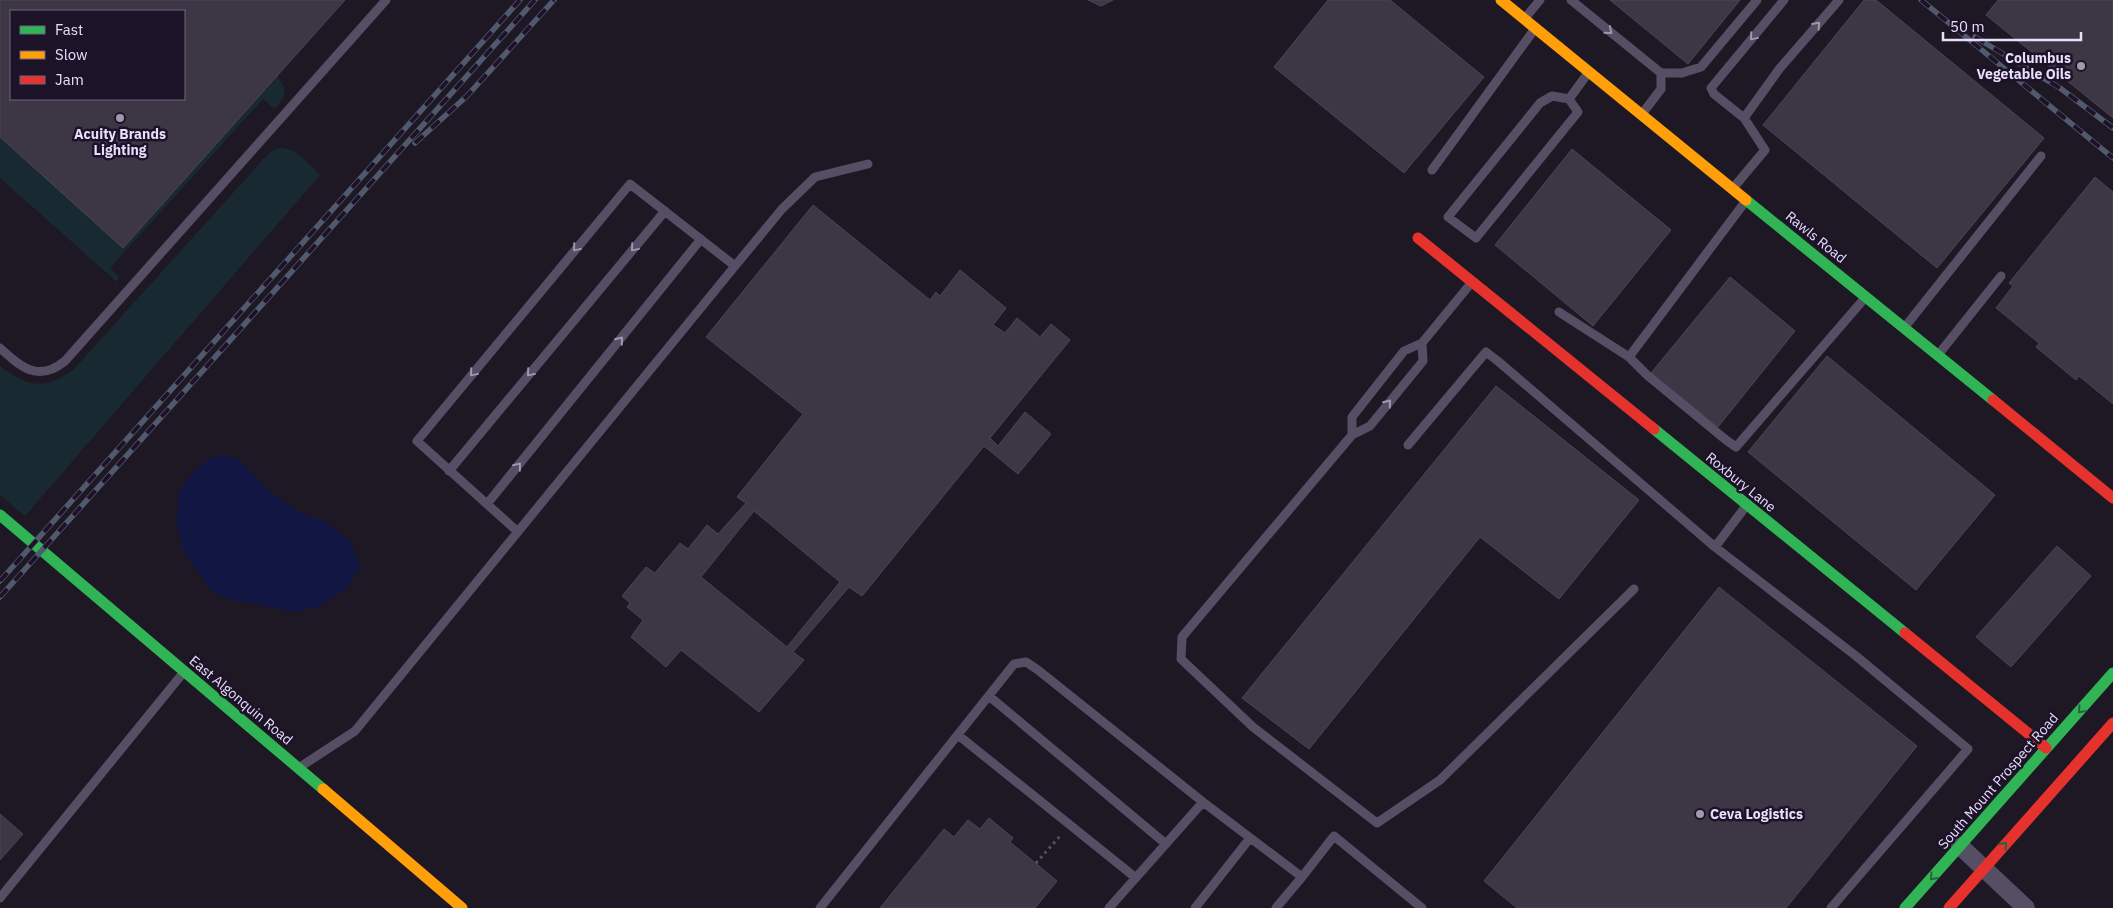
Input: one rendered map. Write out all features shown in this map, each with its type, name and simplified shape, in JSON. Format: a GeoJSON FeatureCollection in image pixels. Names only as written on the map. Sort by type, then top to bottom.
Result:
{"type":"FeatureCollection","features":[{"type":"Feature","properties":{"kind":"street","name":"Rawls Road"},"geometry":{"type":"LineString","coordinates":[[1501,0],[2113,498]]}},
{"type":"Feature","properties":{"kind":"street","name":"Roxbury Lane"},"geometry":{"type":"LineString","coordinates":[[1418,238],[2046,748]]}},
{"type":"Feature","properties":{"kind":"street","name":"East Algonquin Road"},"geometry":{"type":"LineString","coordinates":[[0,515],[462,908]]}},
{"type":"Feature","properties":{"kind":"street","name":"South Mount Prospect Road"},"geometry":{"type":"LineString","coordinates":[[1905,908],[2113,673]]}},
{"type":"Feature","properties":{"kind":"street"},"geometry":{"type":"LineString","coordinates":[[1948,908],[2113,723]]}},
{"type":"Feature","properties":{"kind":"street"},"geometry":{"type":"LineString","coordinates":[[1960,846],[2026,908]]}},
{"type":"Feature","properties":{"kind":"lane"},"geometry":{"type":"LineString","coordinates":[[0,348],[19,365],[36,372],[54,368],[64,361],[386,0]]}},
{"type":"Feature","properties":{"kind":"lane"},"geometry":{"type":"LineString","coordinates":[[1524,19],[1540,0]]}},
{"type":"Feature","properties":{"kind":"lane"},"geometry":{"type":"LineString","coordinates":[[1572,0],[1661,73],[1682,73],[1701,67],[1756,0]]}},
{"type":"Feature","properties":{"kind":"lane"},"geometry":{"type":"LineString","coordinates":[[1733,189],[1765,150],[1744,118],[1714,94],[1711,88],[1784,0]]}},
{"type":"Feature","properties":{"kind":"lane"},"geometry":{"type":"LineString","coordinates":[[1744,118],[1780,68],[1840,0]]}},
{"type":"Feature","properties":{"kind":"lane"},"geometry":{"type":"LineString","coordinates":[[1432,170],[1536,28]]}},
{"type":"Feature","properties":{"kind":"lane"},"geometry":{"type":"LineString","coordinates":[[1569,99],[1589,72]]}},
{"type":"Feature","properties":{"kind":"lane"},"geometry":{"type":"LineString","coordinates":[[1641,114],[1661,89],[1661,73]]}},
{"type":"Feature","properties":{"kind":"lane"},"geometry":{"type":"LineString","coordinates":[[1552,96],[1569,99],[1578,112],[1476,238],[1448,217],[1540,103],[1552,96]]}},
{"type":"Feature","properties":{"kind":"lane"},"geometry":{"type":"LineString","coordinates":[[1904,328],[2041,156]]}},
{"type":"Feature","properties":{"kind":"lane"},"geometry":{"type":"LineString","coordinates":[[298,769],[355,731],[782,209],[815,177],[868,164]]}},
{"type":"Feature","properties":{"kind":"lane"},"geometry":{"type":"LineString","coordinates":[[518,532],[417,441],[630,184],[735,266]]}},
{"type":"Feature","properties":{"kind":"lane"},"geometry":{"type":"LineString","coordinates":[[1629,357],[1747,200]]}},
{"type":"Feature","properties":{"kind":"lane"},"geometry":{"type":"LineString","coordinates":[[449,471],[665,211]]}},
{"type":"Feature","properties":{"kind":"lane"},"geometry":{"type":"LineString","coordinates":[[487,504],[701,239]]}},
{"type":"Feature","properties":{"kind":"lane"},"geometry":{"type":"LineString","coordinates":[[1938,356],[2001,276]]}},
{"type":"Feature","properties":{"kind":"lane"},"geometry":{"type":"LineString","coordinates":[[1352,435],[1352,417],[1404,351],[1422,343],[1472,282]]}},
{"type":"Feature","properties":{"kind":"lane"},"geometry":{"type":"LineString","coordinates":[[1559,312],[1629,357],[1647,375],[1736,447],[1866,297]]}},
{"type":"Feature","properties":{"kind":"lane"},"geometry":{"type":"LineString","coordinates":[[1422,343],[1423,361],[1370,426],[1352,435],[1182,638],[1181,659],[1254,727],[1377,823],[1440,780],[1634,589]]}},
{"type":"Feature","properties":{"kind":"lane"},"geometry":{"type":"LineString","coordinates":[[1408,445],[1486,352],[1715,547],[1856,656],[1968,749],[1832,908]]}},
{"type":"Feature","properties":{"kind":"lane"},"geometry":{"type":"LineString","coordinates":[[1715,547],[1747,506]]}},
{"type":"Feature","properties":{"kind":"lane"},"geometry":{"type":"LineString","coordinates":[[820,908],[1014,664],[1026,662],[1203,802],[1302,877]]}},
{"type":"Feature","properties":{"kind":"lane"},"geometry":{"type":"LineString","coordinates":[[0,898],[184,672]]}},
{"type":"Feature","properties":{"kind":"lane"},"geometry":{"type":"LineString","coordinates":[[989,696],[1166,844]]}},
{"type":"Feature","properties":{"kind":"lane"},"geometry":{"type":"LineString","coordinates":[[958,735],[1136,878]]}},
{"type":"Feature","properties":{"kind":"lane"},"geometry":{"type":"LineString","coordinates":[[1109,908],[1203,802]]}},
{"type":"Feature","properties":{"kind":"lane"},"geometry":{"type":"LineString","coordinates":[[1276,908],[1334,836],[1422,908]]}},
{"type":"Feature","properties":{"kind":"lane"},"geometry":{"type":"LineString","coordinates":[[1195,908],[1250,838]]}},
{"type":"Feature","properties":{"kind":"path"},"geometry":{"type":"LineString","coordinates":[[1036,863],[1065,832]]}},
{"type":"Feature","properties":{"kind":"shaded area"},"geometry":{"type":"Polygon","coordinates":[[[277,75],[284,87],[284,96],[277,107],[273,108],[263,99],[110,268],[119,277],[117,282],[0,178],[0,137],[123,247],[277,75]]]}},
{"type":"Feature","properties":{"kind":"shaded area"},"geometry":{"type":"Polygon","coordinates":[[[279,148],[285,148],[296,153],[320,175],[25,516],[0,495],[0,366],[19,378],[36,384],[54,381],[74,369],[269,153],[279,148]]]}},
{"type":"Feature","properties":{"kind":"shaded area"},"geometry":{"type":"Polygon","coordinates":[[[222,455],[239,459],[270,492],[301,513],[325,521],[351,542],[360,566],[347,588],[318,607],[293,612],[225,598],[211,590],[184,552],[176,519],[179,493],[188,478],[207,460],[222,455]]]}},
{"type":"Feature","properties":{"kind":"building","name":"Acuity Brands Lighting"},"geometry":{"type":"Polygon","coordinates":[[[0,0],[345,0],[123,248],[0,137],[0,0]]]}},
{"type":"Feature","properties":{"kind":"building"},"geometry":{"type":"Polygon","coordinates":[[[1088,0],[1113,0],[1101,6],[1088,0]]]}},
{"type":"Feature","properties":{"kind":"building"},"geometry":{"type":"Polygon","coordinates":[[[1328,0],[1390,0],[1484,77],[1404,173],[1274,67],[1328,0]]]}},
{"type":"Feature","properties":{"kind":"building"},"geometry":{"type":"Polygon","coordinates":[[[1610,0],[1740,0],[1688,64],[1610,0]]]}},
{"type":"Feature","properties":{"kind":"building"},"geometry":{"type":"Polygon","coordinates":[[[1864,0],[1876,0],[2044,138],[1937,268],[1763,125],[1864,0]]]}},
{"type":"Feature","properties":{"kind":"building","name":"Columbus Vegetable Oils"},"geometry":{"type":"Polygon","coordinates":[[[1998,0],[2113,0],[2113,118],[1986,15],[1998,0]]]}},
{"type":"Feature","properties":{"kind":"building"},"geometry":{"type":"Polygon","coordinates":[[[1572,149],[1671,230],[1593,326],[1495,245],[1572,149]]]}},
{"type":"Feature","properties":{"kind":"building"},"geometry":{"type":"Polygon","coordinates":[[[2095,177],[2113,192],[2113,404],[2079,376],[2076,380],[2036,347],[2039,343],[1996,308],[2013,286],[2009,283],[2095,177]]]}},
{"type":"Feature","properties":{"kind":"building"},"geometry":{"type":"Polygon","coordinates":[[[813,205],[930,300],[936,292],[940,296],[960,270],[1006,308],[993,325],[1005,333],[1017,318],[1040,337],[1051,324],[1070,340],[990,438],[998,446],[1025,412],[1051,434],[1018,474],[984,446],[862,596],[849,587],[793,652],[804,660],[759,712],[681,650],[666,667],[631,637],[643,620],[627,607],[630,603],[622,596],[646,567],[655,573],[680,543],[688,549],[707,525],[718,534],[746,503],[737,497],[803,414],[706,337],[813,205]],[[754,511],[701,577],[787,647],[840,582],[754,511]]]}},
{"type":"Feature","properties":{"kind":"building"},"geometry":{"type":"Polygon","coordinates":[[[1730,277],[1795,331],[1718,427],[1651,373],[1730,277]]]}},
{"type":"Feature","properties":{"kind":"building"},"geometry":{"type":"Polygon","coordinates":[[[1827,356],[1995,495],[1916,590],[1748,452],[1827,356]]]}},
{"type":"Feature","properties":{"kind":"building"},"geometry":{"type":"Polygon","coordinates":[[[1496,386],[1639,500],[1559,599],[1480,537],[1309,749],[1242,698],[1496,386]]]}},
{"type":"Feature","properties":{"kind":"building"},"geometry":{"type":"Polygon","coordinates":[[[2057,546],[2091,576],[2011,667],[1976,637],[2057,546]]]}},
{"type":"Feature","properties":{"kind":"building","name":"Ceva Logistics"},"geometry":{"type":"Polygon","coordinates":[[[1719,587],[1917,746],[1786,908],[1517,908],[1484,881],[1719,587]]]}},
{"type":"Feature","properties":{"kind":"building"},"geometry":{"type":"Polygon","coordinates":[[[0,814],[23,834],[0,860],[0,814]]]}},
{"type":"Feature","properties":{"kind":"building"},"geometry":{"type":"Polygon","coordinates":[[[989,818],[1013,838],[1010,842],[1057,881],[1035,908],[880,908],[944,829],[954,837],[968,820],[980,829],[989,818]]]}},
{"type":"Feature","properties":{"kind":"railway"},"geometry":{"type":"LineString","coordinates":[[0,581],[520,0]]}},
{"type":"Feature","properties":{"kind":"railway"},"geometry":{"type":"LineString","coordinates":[[0,597],[535,0]]}},
{"type":"Feature","properties":{"kind":"railway"},"geometry":{"type":"LineString","coordinates":[[415,143],[467,96],[554,0]]}},
{"type":"Feature","properties":{"kind":"railway"},"geometry":{"type":"LineString","coordinates":[[1921,0],[2113,158]]}},
{"type":"Feature","properties":{"kind":"railway"},"geometry":{"type":"LineString","coordinates":[[1975,37],[2060,88],[2113,128]]}},
{"type":"Feature","properties":{"kind":"traffic: fast"},"geometry":{"type":"LineString","coordinates":[[1746,200],[1993,400]]}},
{"type":"Feature","properties":{"kind":"traffic: fast"},"geometry":{"type":"LineString","coordinates":[[1654,429],[1905,633]]}},
{"type":"Feature","properties":{"kind":"traffic: fast"},"geometry":{"type":"LineString","coordinates":[[0,515],[323,789]]}},
{"type":"Feature","properties":{"kind":"traffic: fast"},"geometry":{"type":"LineString","coordinates":[[1905,908],[2113,673]]}},
{"type":"Feature","properties":{"kind":"traffic: slow"},"geometry":{"type":"LineString","coordinates":[[1501,0],[1746,200]]}},
{"type":"Feature","properties":{"kind":"traffic: slow"},"geometry":{"type":"LineString","coordinates":[[323,789],[462,908]]}},
{"type":"Feature","properties":{"kind":"traffic: jam"},"geometry":{"type":"LineString","coordinates":[[1418,238],[1654,429]]}},
{"type":"Feature","properties":{"kind":"traffic: jam"},"geometry":{"type":"LineString","coordinates":[[1993,400],[2113,498]]}},
{"type":"Feature","properties":{"kind":"traffic: jam"},"geometry":{"type":"LineString","coordinates":[[1905,633],[2046,748]]}},
{"type":"Feature","properties":{"kind":"traffic: jam"},"geometry":{"type":"LineString","coordinates":[[1949,908],[2113,723]]}},
{"type":"Feature","properties":{"kind":"place","name":"Columbus Vegetable Oils"},"geometry":{"type":"Point","coordinates":[2081,66]}},
{"type":"Feature","properties":{"kind":"place","name":"Acuity Brands Lighting"},"geometry":{"type":"Point","coordinates":[120,118]}},
{"type":"Feature","properties":{"kind":"place","name":"Ceva Logistics"},"geometry":{"type":"Point","coordinates":[1700,814]}}]}
